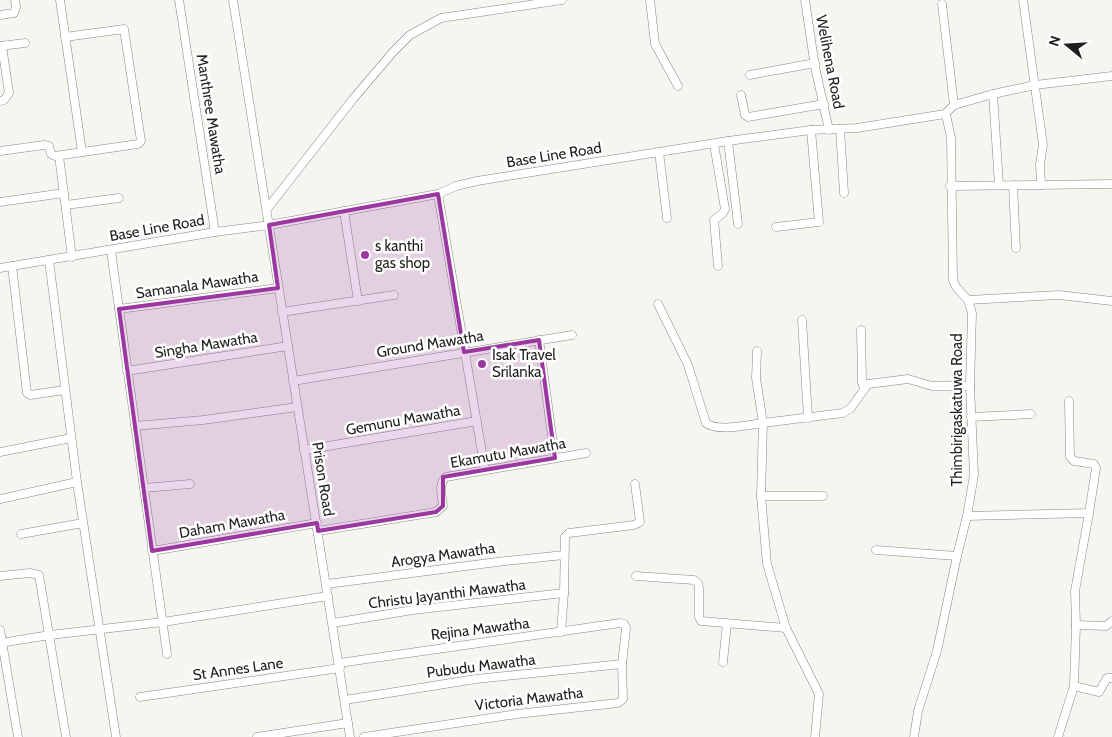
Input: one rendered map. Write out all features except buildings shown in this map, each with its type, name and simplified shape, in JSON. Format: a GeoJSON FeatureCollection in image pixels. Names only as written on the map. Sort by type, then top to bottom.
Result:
{"type":"FeatureCollection","features":[{"type":"Feature","properties":{"kind":"street"},"geometry":{"type":"LineString","coordinates":[[0,15],[14,13],[15,0]]}},
{"type":"Feature","properties":{"kind":"street"},"geometry":{"type":"LineString","coordinates":[[60,0],[82,152]]}},
{"type":"Feature","properties":{"kind":"street","name":"Manthree Mawatha"},"geometry":{"type":"LineString","coordinates":[[179,0],[215,232]]}},
{"type":"Feature","properties":{"kind":"street","name":"Prison Road"},"geometry":{"type":"LineString","coordinates":[[232,0],[270,225],[278,288],[327,584],[350,737]]}},
{"type":"Feature","properties":{"kind":"street"},"geometry":{"type":"LineString","coordinates":[[267,209],[353,99],[410,35],[441,18],[562,0]]}},
{"type":"Feature","properties":{"kind":"street"},"geometry":{"type":"LineString","coordinates":[[650,0],[655,44],[678,86]]}},
{"type":"Feature","properties":{"kind":"street","name":"Welihena Road"},"geometry":{"type":"LineString","coordinates":[[805,0],[815,63],[829,130]]}},
{"type":"Feature","properties":{"kind":"street"},"geometry":{"type":"LineString","coordinates":[[1023,0],[1043,145],[1040,164],[1041,185]]}},
{"type":"Feature","properties":{"kind":"street"},"geometry":{"type":"LineString","coordinates":[[942,4],[954,105]]}},
{"type":"Feature","properties":{"kind":"street"},"geometry":{"type":"LineString","coordinates":[[0,151],[44,145],[49,146],[51,154],[59,156],[138,144],[141,141],[124,29],[65,38]]}},
{"type":"Feature","properties":{"kind":"street"},"geometry":{"type":"LineString","coordinates":[[0,100],[4,100],[9,94],[1,46],[25,43]]}},
{"type":"Feature","properties":{"kind":"street"},"geometry":{"type":"LineString","coordinates":[[750,75],[815,63]]}},
{"type":"Feature","properties":{"kind":"street"},"geometry":{"type":"LineString","coordinates":[[945,114],[954,105],[993,94],[1035,85],[1112,76]]}},
{"type":"Feature","properties":{"kind":"street"},"geometry":{"type":"LineString","coordinates":[[993,94],[999,185]]}},
{"type":"Feature","properties":{"kind":"street"},"geometry":{"type":"LineString","coordinates":[[741,95],[745,115],[748,117],[824,104]]}},
{"type":"Feature","properties":{"kind":"street","name":"Base Line Road"},"geometry":{"type":"LineString","coordinates":[[0,268],[344,212],[438,194],[456,186],[476,181],[728,141],[811,130],[840,130],[945,114]]}},
{"type":"Feature","properties":{"kind":"street","name":"Thimbirigaskatuwa Road"},"geometry":{"type":"LineString","coordinates":[[914,737],[918,711],[936,651],[956,556],[967,516],[974,475],[970,417],[972,313],[968,300],[956,287],[953,280],[950,186],[951,138],[948,119],[945,114]]}},
{"type":"Feature","properties":{"kind":"street"},"geometry":{"type":"LineString","coordinates":[[776,227],[819,222],[811,130]]}},
{"type":"Feature","properties":{"kind":"street"},"geometry":{"type":"LineString","coordinates":[[840,130],[844,193]]}},
{"type":"Feature","properties":{"kind":"street"},"geometry":{"type":"LineString","coordinates":[[728,141],[738,224]]}},
{"type":"Feature","properties":{"kind":"street"},"geometry":{"type":"LineString","coordinates":[[714,144],[725,209],[724,213],[714,220],[718,266]]}},
{"type":"Feature","properties":{"kind":"street"},"geometry":{"type":"LineString","coordinates":[[659,152],[667,218]]}},
{"type":"Feature","properties":{"kind":"street"},"geometry":{"type":"LineString","coordinates":[[59,156],[72,257]]}},
{"type":"Feature","properties":{"kind":"street"},"geometry":{"type":"LineString","coordinates":[[950,186],[1112,184]]}},
{"type":"Feature","properties":{"kind":"street"},"geometry":{"type":"LineString","coordinates":[[1013,185],[1016,248]]}},
{"type":"Feature","properties":{"kind":"street"},"geometry":{"type":"LineString","coordinates":[[0,202],[64,193]]}},
{"type":"Feature","properties":{"kind":"street"},"geometry":{"type":"LineString","coordinates":[[438,194],[485,470]]}},
{"type":"Feature","properties":{"kind":"street"},"geometry":{"type":"LineString","coordinates":[[66,205],[119,198]]}},
{"type":"Feature","properties":{"kind":"street"},"geometry":{"type":"LineString","coordinates":[[344,212],[358,301]]}},
{"type":"Feature","properties":{"kind":"street"},"geometry":{"type":"LineString","coordinates":[[111,250],[167,654]]}},
{"type":"Feature","properties":{"kind":"street"},"geometry":{"type":"LineString","coordinates":[[49,260],[77,482],[116,737]]}},
{"type":"Feature","properties":{"kind":"street"},"geometry":{"type":"LineString","coordinates":[[12,266],[27,393],[35,396],[65,390]]}},
{"type":"Feature","properties":{"kind":"street","name":"Samanala Mawatha"},"geometry":{"type":"LineString","coordinates":[[119,309],[278,288]]}},
{"type":"Feature","properties":{"kind":"street"},"geometry":{"type":"LineString","coordinates":[[282,312],[394,295]]}},
{"type":"Feature","properties":{"kind":"street"},"geometry":{"type":"LineString","coordinates":[[968,300],[1058,295],[1112,301]]}},
{"type":"Feature","properties":{"kind":"street"},"geometry":{"type":"LineString","coordinates":[[658,304],[688,366],[706,423],[710,426],[732,427],[843,412],[851,408],[868,384],[908,379],[932,386],[970,386]]}},
{"type":"Feature","properties":{"kind":"street"},"geometry":{"type":"LineString","coordinates":[[802,320],[808,418]]}},
{"type":"Feature","properties":{"kind":"street"},"geometry":{"type":"LineString","coordinates":[[861,330],[862,382],[864,389]]}},
{"type":"Feature","properties":{"kind":"street","name":"Ground Mawatha"},"geometry":{"type":"LineString","coordinates":[[293,381],[572,335]]}},
{"type":"Feature","properties":{"kind":"street"},"geometry":{"type":"LineString","coordinates":[[539,340],[555,458]]}},
{"type":"Feature","properties":{"kind":"street","name":"Singha Mawatha"},"geometry":{"type":"LineString","coordinates":[[128,370],[288,346]]}},
{"type":"Feature","properties":{"kind":"street"},"geometry":{"type":"LineString","coordinates":[[757,351],[756,378],[762,423],[761,496],[767,564],[786,628],[819,694],[815,737]]}},
{"type":"Feature","properties":{"kind":"street"},"geometry":{"type":"LineString","coordinates":[[1058,737],[1074,686],[1075,591],[1096,468],[1094,464],[1074,461],[1070,457],[1069,401]]}},
{"type":"Feature","properties":{"kind":"street"},"geometry":{"type":"LineString","coordinates":[[135,426],[203,420],[298,407]]}},
{"type":"Feature","properties":{"kind":"street"},"geometry":{"type":"LineString","coordinates":[[970,417],[1031,414]]}},
{"type":"Feature","properties":{"kind":"street","name":"Gemunu Mawatha"},"geometry":{"type":"LineString","coordinates":[[304,450],[477,421]]}},
{"type":"Feature","properties":{"kind":"street"},"geometry":{"type":"LineString","coordinates":[[0,452],[71,438]]}},
{"type":"Feature","properties":{"kind":"street","name":"Ekamutu Mawatha"},"geometry":{"type":"LineString","coordinates":[[317,527],[436,512],[443,506],[441,487],[442,480],[446,477],[586,453]]}},
{"type":"Feature","properties":{"kind":"street"},"geometry":{"type":"LineString","coordinates":[[0,499],[77,482]]}},
{"type":"Feature","properties":{"kind":"street"},"geometry":{"type":"LineString","coordinates":[[144,488],[190,484]]}},
{"type":"Feature","properties":{"kind":"street"},"geometry":{"type":"LineString","coordinates":[[561,632],[565,538],[569,533],[634,525],[640,522],[635,484]]}},
{"type":"Feature","properties":{"kind":"street"},"geometry":{"type":"LineString","coordinates":[[761,496],[823,496]]}},
{"type":"Feature","properties":{"kind":"street"},"geometry":{"type":"LineString","coordinates":[[967,516],[1089,513]]}},
{"type":"Feature","properties":{"kind":"street"},"geometry":{"type":"LineString","coordinates":[[21,534],[83,523]]}},
{"type":"Feature","properties":{"kind":"street","name":"Daham Mawatha"},"geometry":{"type":"LineString","coordinates":[[152,551],[317,527]]}},
{"type":"Feature","properties":{"kind":"street"},"geometry":{"type":"LineString","coordinates":[[876,550],[956,556]]}},
{"type":"Feature","properties":{"kind":"street","name":"Arogya Mawatha"},"geometry":{"type":"LineString","coordinates":[[327,584],[505,561],[564,556]]}},
{"type":"Feature","properties":{"kind":"street"},"geometry":{"type":"LineString","coordinates":[[0,576],[30,573],[39,575],[66,737]]}},
{"type":"Feature","properties":{"kind":"street"},"geometry":{"type":"LineString","coordinates":[[636,576],[694,580],[698,583],[699,588],[699,618],[701,621],[786,628]]}},
{"type":"Feature","properties":{"kind":"street","name":"Christu Jayanthi Mawatha"},"geometry":{"type":"LineString","coordinates":[[333,623],[413,610],[564,593]]}},
{"type":"Feature","properties":{"kind":"street"},"geometry":{"type":"LineString","coordinates":[[1,643],[50,635],[99,631],[163,622],[328,596]]}},
{"type":"Feature","properties":{"kind":"street"},"geometry":{"type":"LineString","coordinates":[[1076,625],[1106,626],[1112,621]]}},
{"type":"Feature","properties":{"kind":"street","name":"Rejina Mawatha"},"geometry":{"type":"LineString","coordinates":[[339,666],[399,653],[620,623],[624,624]]}},
{"type":"Feature","properties":{"kind":"street"},"geometry":{"type":"LineString","coordinates":[[723,662],[727,623]]}},
{"type":"Feature","properties":{"kind":"street","name":"Victoria Mawatha"},"geometry":{"type":"LineString","coordinates":[[364,737],[518,714],[618,703],[622,699],[622,664],[626,628],[624,624]]}},
{"type":"Feature","properties":{"kind":"street"},"geometry":{"type":"LineString","coordinates":[[0,630],[18,737]]}},
{"type":"Feature","properties":{"kind":"street","name":"Pubudu Mawatha"},"geometry":{"type":"LineString","coordinates":[[345,700],[476,679],[622,664]]}},
{"type":"Feature","properties":{"kind":"street","name":"St Annes Lane"},"geometry":{"type":"LineString","coordinates":[[140,696],[339,666]]}},
{"type":"Feature","properties":{"kind":"street"},"geometry":{"type":"LineString","coordinates":[[1074,686],[1098,692],[1107,678],[1112,678]]}},
{"type":"Feature","properties":{"kind":"street"},"geometry":{"type":"LineString","coordinates":[[257,737],[348,723]]}},
{"type":"Feature","properties":{"kind":"highlighted area"},"geometry":{"type":"Polygon","coordinates":[[[438,194],[464,352],[539,340],[555,458],[443,477],[443,506],[436,512],[318,531],[317,523],[152,551],[119,309],[278,288],[269,225],[438,194]]]}},
{"type":"Feature","properties":{"kind":"place","name":"s kanthi gas shop"},"geometry":{"type":"Point","coordinates":[365,255]}},
{"type":"Feature","properties":{"kind":"place","name":"Isak Travel Srilanka"},"geometry":{"type":"Point","coordinates":[482,364]}}]}
